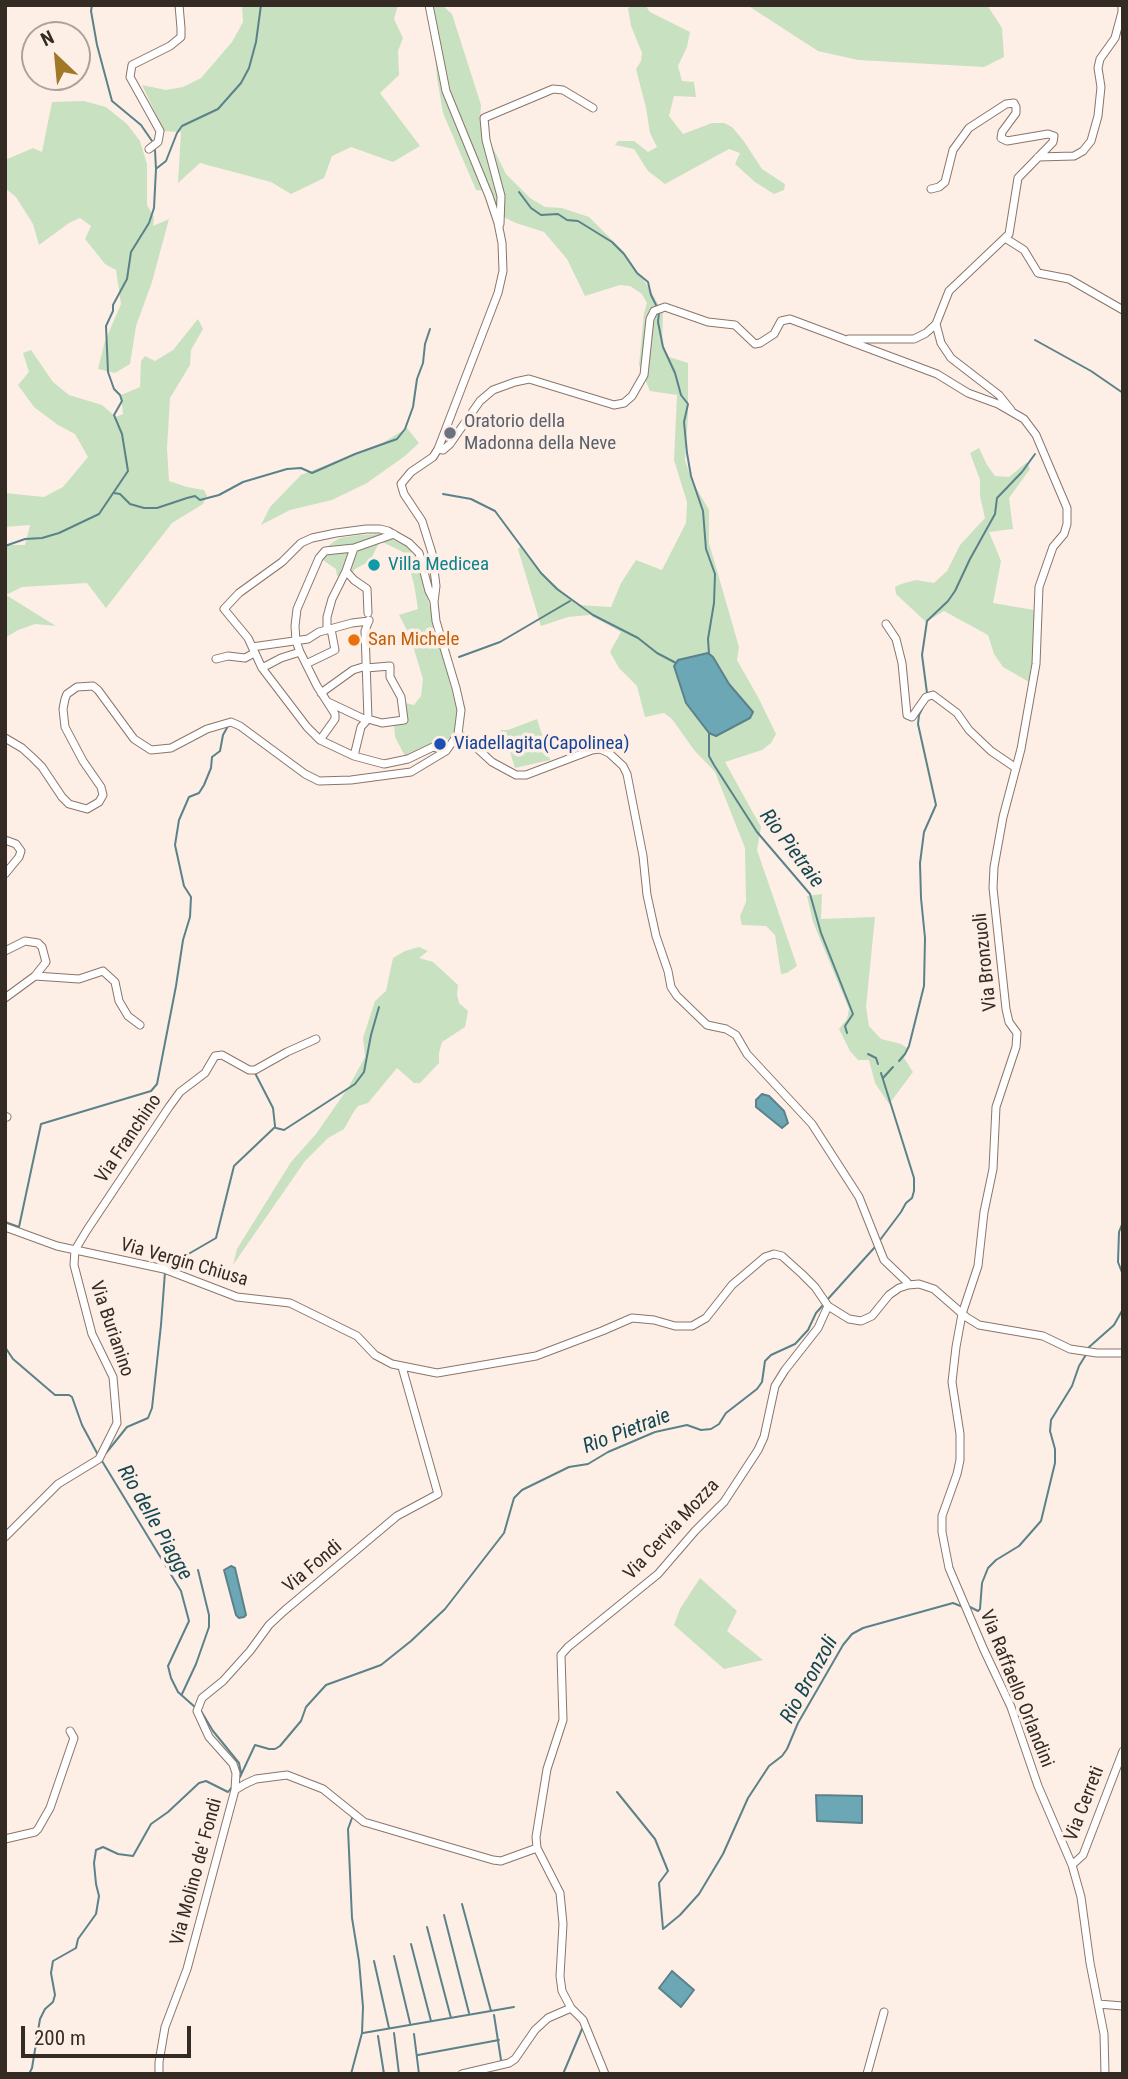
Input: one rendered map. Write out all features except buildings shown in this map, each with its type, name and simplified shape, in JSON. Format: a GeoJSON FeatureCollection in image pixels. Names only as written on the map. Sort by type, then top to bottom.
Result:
{"type":"FeatureCollection","features":[{"type":"Feature","properties":{"kind":"street"},"geometry":{"type":"LineString","coordinates":[[149,149],[158,142],[160,131],[130,77],[132,65],[170,46],[181,37],[178,5]]}},
{"type":"Feature","properties":{"kind":"street"},"geometry":{"type":"LineString","coordinates":[[429,5],[446,91],[489,196],[500,235]]}},
{"type":"Feature","properties":{"kind":"street"},"geometry":{"type":"LineString","coordinates":[[1038,157],[1074,156],[1091,141],[1098,116],[1100,58],[1115,38],[1122,5]]}},
{"type":"Feature","properties":{"kind":"street"},"geometry":{"type":"LineString","coordinates":[[5,738],[22,748],[42,767],[69,804],[87,809],[99,802],[103,795],[101,787],[65,727],[63,709],[67,694],[72,689],[84,686],[93,687],[103,694],[134,739],[151,750],[171,748],[207,729],[231,722],[305,774],[318,780],[351,780],[402,774],[420,768],[446,751],[458,734],[461,710],[436,621],[432,553],[422,522],[404,494],[401,484],[411,472],[433,457],[438,449],[498,293],[503,271],[501,196],[486,140],[484,118],[554,89],[563,90],[593,108]]}},
{"type":"Feature","properties":{"kind":"street"},"geometry":{"type":"LineString","coordinates":[[841,338],[914,339],[936,324],[948,291],[1009,234],[1018,178],[1053,142],[1054,136],[1048,134],[1007,141],[1001,138],[1002,132],[1016,113],[1014,103],[1006,104],[969,128],[953,150],[945,182],[931,189]]}},
{"type":"Feature","properties":{"kind":"street"},"geometry":{"type":"LineString","coordinates":[[1005,238],[1024,250],[1038,273],[1069,279],[1123,310]]}},
{"type":"Feature","properties":{"kind":"street"},"geometry":{"type":"LineString","coordinates":[[438,449],[443,450],[450,444],[480,401],[494,390],[515,382],[529,379],[614,405],[624,403],[632,396],[644,375],[650,319],[660,307],[708,322],[735,325],[755,344],[774,334],[781,321],[790,319],[937,374],[968,393],[1013,413]]}},
{"type":"Feature","properties":{"kind":"street","name":"Via Bronzuoli"},"geometry":{"type":"LineString","coordinates":[[936,324],[941,343],[951,358],[999,395],[1036,435],[1067,508],[1064,534],[1053,547],[1039,587],[1036,664],[994,867],[993,888],[1006,1009],[1009,1022],[1017,1032],[1016,1047],[996,1107],[993,1170],[984,1212],[978,1266],[962,1314]]}},
{"type":"Feature","properties":{"kind":"street"},"geometry":{"type":"LineString","coordinates":[[434,602],[419,553],[394,534],[380,529],[366,529],[312,538],[301,544],[282,562],[239,593],[224,609],[248,638],[262,668],[320,740],[354,756],[384,764],[408,759],[433,747],[446,751]]}},
{"type":"Feature","properties":{"kind":"street"},"geometry":{"type":"LineString","coordinates":[[320,740],[335,719],[335,712],[319,690],[296,642],[297,609],[319,558],[325,551],[354,548],[394,534]]}},
{"type":"Feature","properties":{"kind":"street"},"geometry":{"type":"LineString","coordinates":[[306,664],[335,650],[327,617],[354,548]]}},
{"type":"Feature","properties":{"kind":"street"},"geometry":{"type":"LineString","coordinates":[[346,571],[367,589],[369,618],[366,631],[367,719],[361,727],[354,756]]}},
{"type":"Feature","properties":{"kind":"street"},"geometry":{"type":"LineString","coordinates":[[216,659],[228,656],[245,658],[253,650],[308,639],[329,629],[369,618]]}},
{"type":"Feature","properties":{"kind":"street"},"geometry":{"type":"LineString","coordinates":[[886,624],[896,639],[902,663],[907,715],[912,717],[926,697],[933,695],[957,713],[991,751],[1016,768]]}},
{"type":"Feature","properties":{"kind":"street"},"geometry":{"type":"LineString","coordinates":[[262,668],[300,652]]}},
{"type":"Feature","properties":{"kind":"street"},"geometry":{"type":"LineString","coordinates":[[319,690],[353,670],[366,666],[390,666],[390,677],[401,697],[404,720],[382,723],[327,702]]}},
{"type":"Feature","properties":{"kind":"street"},"geometry":{"type":"LineString","coordinates":[[458,734],[492,762],[516,775],[526,775],[600,749],[624,766],[643,856],[647,894],[671,987],[707,1025],[726,1029],[736,1035],[747,1055],[812,1124],[859,1197],[884,1259],[908,1285],[919,1284],[934,1289],[979,1325],[1042,1336],[1070,1349],[1123,1353]]}},
{"type":"Feature","properties":{"kind":"street"},"geometry":{"type":"LineString","coordinates":[[5,840],[16,844],[21,851],[5,874]]}},
{"type":"Feature","properties":{"kind":"street"},"geometry":{"type":"LineString","coordinates":[[5,951],[25,942],[38,943],[42,947],[46,962],[35,976],[5,998]]}},
{"type":"Feature","properties":{"kind":"street"},"geometry":{"type":"LineString","coordinates":[[35,976],[79,979],[103,971],[115,982],[119,1001],[128,1016],[140,1025]]}},
{"type":"Feature","properties":{"kind":"street","name":"Via Franchino"},"geometry":{"type":"LineString","coordinates":[[75,1250],[180,1091],[205,1073],[215,1056],[222,1055],[249,1070],[257,1069],[316,1039]]}},
{"type":"Feature","properties":{"kind":"street","name":"Via Vergin Chiusa"},"geometry":{"type":"LineString","coordinates":[[5,1227],[75,1250],[164,1269],[237,1297],[290,1303],[349,1331],[375,1355],[392,1364],[437,1373],[524,1359],[632,1318],[675,1326],[692,1326],[705,1318],[732,1284],[765,1257],[774,1254],[782,1256],[802,1273],[828,1306],[849,1319],[861,1321],[872,1316],[889,1294],[908,1285]]}},
{"type":"Feature","properties":{"kind":"street","name":"Via Burianino"},"geometry":{"type":"LineString","coordinates":[[5,1537],[58,1484],[99,1459],[117,1423],[113,1377],[92,1334],[74,1265],[75,1250]]}},
{"type":"Feature","properties":{"kind":"street","name":"Via Cervia Mozza"},"geometry":{"type":"LineString","coordinates":[[605,2074],[583,2020],[571,2008],[562,1991],[560,1976],[563,1924],[560,1893],[537,1848],[537,1820],[547,1769],[563,1720],[561,1655],[658,1574],[724,1502],[764,1437],[775,1387],[818,1328],[828,1306]]}},
{"type":"Feature","properties":{"kind":"street","name":"Via Raffaello Orlandini"},"geometry":{"type":"LineString","coordinates":[[962,1314],[952,1382],[960,1434],[960,1460],[942,1516],[945,1552],[949,1568],[981,1644],[1011,1707],[1038,1786],[1072,1864],[1081,1897],[1104,2034],[1105,2074]]}},
{"type":"Feature","properties":{"kind":"street","name":"Via Fondi"},"geometry":{"type":"LineString","coordinates":[[235,1790],[236,1773],[233,1764],[209,1737],[197,1711],[202,1698],[223,1681],[269,1625],[284,1611],[397,1516],[438,1494],[402,1367]]}},
{"type":"Feature","properties":{"kind":"street"},"geometry":{"type":"LineString","coordinates":[[5,1839],[38,1829],[50,1808],[74,1738],[70,1731]]}},
{"type":"Feature","properties":{"kind":"street","name":"Via Cerreti"},"geometry":{"type":"LineString","coordinates":[[1072,1864],[1083,1854],[1123,1751]]}},
{"type":"Feature","properties":{"kind":"street","name":"Via Molino de' Fondi"},"geometry":{"type":"LineString","coordinates":[[159,2074],[165,2027],[187,1969],[235,1790],[256,1779],[287,1775],[323,1789],[364,1822],[450,1849],[501,1861],[537,1848]]}},
{"type":"Feature","properties":{"kind":"street"},"geometry":{"type":"LineString","coordinates":[[1097,2004],[1123,2006]]}},
{"type":"Feature","properties":{"kind":"street"},"geometry":{"type":"LineString","coordinates":[[462,2074],[509,2063],[548,2018],[571,2008]]}},
{"type":"Feature","properties":{"kind":"street"},"geometry":{"type":"LineString","coordinates":[[867,2074],[884,2012]]}},
{"type":"Feature","properties":{"kind":"green space"},"geometry":{"type":"Polygon","coordinates":[[[242,5],[398,5],[394,19],[403,38],[398,51],[399,75],[380,93],[420,146],[393,162],[351,147],[332,156],[324,178],[291,194],[271,182],[200,163],[178,183],[181,132],[164,131],[142,85],[166,90],[183,87],[201,78],[232,42],[243,22],[242,5]]]}},
{"type":"Feature","properties":{"kind":"green space"},"geometry":{"type":"Polygon","coordinates":[[[431,5],[442,5],[452,14],[481,105],[480,122],[506,174],[530,198],[545,207],[562,208],[589,217],[624,252],[663,313],[662,346],[669,357],[688,363],[685,460],[692,481],[709,510],[709,543],[739,647],[737,660],[776,734],[771,743],[762,750],[725,762],[761,827],[757,850],[797,966],[787,973],[781,974],[775,935],[766,926],[742,925],[740,916],[746,902],[745,848],[715,772],[694,750],[672,719],[664,713],[645,717],[637,686],[619,668],[610,652],[621,632],[590,615],[568,617],[541,626],[518,549],[521,546],[543,574],[577,605],[611,607],[621,583],[636,560],[662,570],[686,523],[687,502],[674,460],[677,395],[650,391],[639,365],[647,303],[642,294],[630,286],[620,285],[585,296],[567,259],[544,232],[499,215],[490,191],[476,190],[443,113],[431,5]]]}},
{"type":"Feature","properties":{"kind":"green space"},"geometry":{"type":"Polygon","coordinates":[[[645,5],[650,12],[690,32],[687,47],[678,66],[682,81],[694,82],[696,97],[674,96],[669,116],[683,134],[712,123],[724,123],[732,127],[762,169],[785,184],[784,190],[774,194],[755,182],[735,164],[740,153],[729,149],[665,184],[648,171],[634,149],[615,145],[618,141],[634,141],[648,152],[657,147],[650,133],[636,69],[642,53],[631,26],[628,8],[645,5]]]}},
{"type":"Feature","properties":{"kind":"green space"},"geometry":{"type":"Polygon","coordinates":[[[747,5],[987,5],[1002,28],[1004,57],[984,67],[858,60],[818,51],[747,5]]]}},
{"type":"Feature","properties":{"kind":"green space"},"geometry":{"type":"Polygon","coordinates":[[[84,101],[106,107],[127,124],[140,141],[147,164],[147,205],[154,217],[153,226],[169,219],[152,282],[136,326],[130,364],[115,373],[98,369],[105,341],[121,304],[116,270],[105,264],[85,239],[91,226],[80,218],[39,245],[33,224],[16,197],[5,188],[5,160],[33,148],[42,152],[52,102],[84,101]]]}},
{"type":"Feature","properties":{"kind":"green space"},"geometry":{"type":"Polygon","coordinates":[[[198,319],[203,329],[191,350],[190,365],[170,398],[167,449],[169,481],[204,490],[207,496],[203,504],[172,523],[106,608],[87,583],[22,587],[6,595],[56,626],[35,624],[5,638],[5,545],[25,545],[30,525],[5,527],[5,493],[44,497],[63,487],[88,457],[75,434],[34,407],[18,385],[29,372],[23,353],[31,350],[53,382],[69,395],[102,405],[116,417],[123,414],[121,395],[140,387],[141,361],[145,356],[155,361],[173,350],[198,319]]]}},
{"type":"Feature","properties":{"kind":"green space"},"geometry":{"type":"Polygon","coordinates":[[[407,428],[419,443],[367,483],[332,500],[290,510],[261,525],[270,507],[301,475],[384,442],[407,428]]]}},
{"type":"Feature","properties":{"kind":"green space"},"geometry":{"type":"Polygon","coordinates":[[[979,448],[995,476],[1009,477],[1027,462],[1030,469],[1009,498],[1013,529],[989,532],[1001,561],[993,603],[1034,610],[1034,657],[1029,682],[1003,667],[994,654],[988,635],[944,611],[926,622],[896,594],[895,587],[901,584],[916,580],[934,583],[947,571],[960,545],[985,518],[980,480],[970,453],[979,448]]]}},
{"type":"Feature","properties":{"kind":"green space"},"geometry":{"type":"Polygon","coordinates":[[[381,534],[410,548],[418,562],[458,714],[457,730],[450,738],[405,756],[395,737],[394,723],[406,722],[405,703],[414,705],[421,696],[423,679],[410,636],[399,615],[418,609],[408,563],[403,552],[380,541],[370,561],[355,569],[349,576],[343,573],[337,576],[336,569],[317,556],[340,538],[381,534]]]}},
{"type":"Feature","properties":{"kind":"green space"},"geometry":{"type":"Polygon","coordinates":[[[537,719],[550,760],[515,768],[510,752],[503,749],[503,743],[496,740],[501,730],[537,719]]]}},
{"type":"Feature","properties":{"kind":"green space"},"geometry":{"type":"Polygon","coordinates":[[[822,894],[821,919],[875,917],[866,1007],[869,1026],[881,1039],[907,1048],[904,1058],[913,1072],[889,1104],[875,1083],[869,1060],[858,1060],[850,1051],[839,1029],[847,1019],[849,1009],[813,922],[807,896],[822,894]]]}},
{"type":"Feature","properties":{"kind":"green space"},"geometry":{"type":"Polygon","coordinates":[[[419,947],[428,951],[419,958],[433,962],[458,985],[459,1003],[468,1011],[465,1027],[442,1042],[439,1063],[420,1083],[414,1083],[397,1068],[368,1103],[358,1106],[344,1129],[328,1138],[305,1161],[233,1265],[237,1249],[291,1162],[316,1134],[348,1088],[365,1057],[363,1038],[375,1001],[386,991],[393,958],[419,947]]]}},
{"type":"Feature","properties":{"kind":"green space"},"geometry":{"type":"Polygon","coordinates":[[[700,1578],[737,1611],[727,1631],[763,1660],[724,1669],[674,1625],[680,1609],[700,1578]]]}},
{"type":"Feature","properties":{"kind":"water"},"geometry":{"type":"Polygon","coordinates":[[[708,653],[729,684],[753,712],[750,718],[716,736],[709,733],[686,703],[674,666],[678,660],[708,653]]]}},
{"type":"Feature","properties":{"kind":"water"},"geometry":{"type":"Polygon","coordinates":[[[762,1094],[769,1096],[784,1111],[788,1123],[782,1128],[756,1107],[756,1100],[762,1094]]]}},
{"type":"Feature","properties":{"kind":"water"},"geometry":{"type":"Polygon","coordinates":[[[231,1566],[235,1568],[246,1615],[244,1617],[239,1618],[236,1615],[224,1570],[231,1566]]]}},
{"type":"Feature","properties":{"kind":"water"},"geometry":{"type":"Polygon","coordinates":[[[816,1795],[862,1796],[862,1823],[817,1821],[816,1795]]]}},
{"type":"Feature","properties":{"kind":"water"},"geometry":{"type":"Polygon","coordinates":[[[672,1971],[694,1990],[681,2007],[659,1988],[672,1971]]]}},
{"type":"Feature","properties":{"kind":"waterway"},"geometry":{"type":"LineString","coordinates":[[92,5],[97,45],[112,101],[141,125],[152,141]]}},
{"type":"Feature","properties":{"kind":"waterway"},"geometry":{"type":"LineString","coordinates":[[157,168],[166,161],[182,126],[218,109],[241,83],[249,68],[256,42],[261,5]]}},
{"type":"Feature","properties":{"kind":"waterway"},"geometry":{"type":"LineString","coordinates":[[5,546],[25,539],[59,533],[99,514],[128,471],[122,434],[114,415],[122,401],[108,372],[106,326],[113,305],[127,279],[131,252],[149,223],[154,208],[155,150]]}},
{"type":"Feature","properties":{"kind":"waterway"},"geometry":{"type":"LineString","coordinates":[[519,192],[531,208],[541,215],[558,214],[567,220],[578,221],[612,242],[637,273],[648,282],[657,307]]}},
{"type":"Feature","properties":{"kind":"waterway"},"geometry":{"type":"LineString","coordinates":[[659,312],[658,322],[663,347],[675,373],[681,395],[688,404],[684,422],[687,453],[691,476],[703,511],[706,549],[715,574],[714,603],[708,639],[709,654]]}},
{"type":"Feature","properties":{"kind":"waterway"},"geometry":{"type":"LineString","coordinates":[[114,493],[120,494],[130,504],[144,508],[157,508],[195,496],[200,500],[219,495],[243,482],[287,469],[301,468],[312,473],[397,439],[405,429],[413,407],[430,329]]}},
{"type":"Feature","properties":{"kind":"waterway"},"geometry":{"type":"LineString","coordinates":[[1035,340],[1091,371],[1123,393]]}},
{"type":"Feature","properties":{"kind":"waterway"},"geometry":{"type":"LineString","coordinates":[[927,693],[922,655],[927,621],[955,591],[995,514],[997,498],[1035,454]]}},
{"type":"Feature","properties":{"kind":"waterway"},"geometry":{"type":"LineString","coordinates":[[443,494],[471,499],[495,511],[541,573],[557,589],[593,615],[638,638],[676,663]]}},
{"type":"Feature","properties":{"kind":"waterway"},"geometry":{"type":"LineString","coordinates":[[459,657],[500,642],[570,601]]}},
{"type":"Feature","properties":{"kind":"waterway"},"geometry":{"type":"LineString","coordinates":[[899,1061],[909,1046],[924,986],[925,938],[920,863],[924,832],[936,805],[918,724],[923,707]]}},
{"type":"Feature","properties":{"kind":"waterway"},"geometry":{"type":"LineString","coordinates":[[5,1222],[19,1227],[41,1124],[151,1091],[157,1084],[183,940],[190,917],[191,897],[184,886],[175,845],[179,820],[189,797],[199,793],[204,785],[212,757],[220,751],[228,726]]}},
{"type":"Feature","properties":{"kind":"waterway","name":"Rio Pietraie"},"geometry":{"type":"LineString","coordinates":[[709,733],[709,756],[714,765],[757,832],[810,894],[821,933],[853,1014],[845,1026],[847,1033]]}},
{"type":"Feature","properties":{"kind":"waterway","name":"Rio delle Piagge"},"geometry":{"type":"LineString","coordinates":[[276,1128],[284,1130],[355,1084],[364,1072],[379,1007]]}},
{"type":"Feature","properties":{"kind":"waterway","name":"Rio Pietraie"},"geometry":{"type":"LineString","coordinates":[[868,1054],[876,1058],[878,1064]]}},
{"type":"Feature","properties":{"kind":"waterway"},"geometry":{"type":"LineString","coordinates":[[883,1078],[893,1067]]}},
{"type":"Feature","properties":{"kind":"waterway"},"geometry":{"type":"LineString","coordinates":[[255,1073],[273,1108],[275,1126]]}},
{"type":"Feature","properties":{"kind":"waterway","name":"Rio Pietraie"},"geometry":{"type":"LineString","coordinates":[[880,1240],[912,1198],[914,1191],[914,1178],[881,1073]]}},
{"type":"Feature","properties":{"kind":"waterway","name":"Rio delle Piagge"},"geometry":{"type":"LineString","coordinates":[[166,1267],[216,1238],[234,1166],[275,1127]]}},
{"type":"Feature","properties":{"kind":"waterway","name":"Rio Bronzoli"},"geometry":{"type":"LineString","coordinates":[[1123,1222],[1119,1232],[1118,1262],[1123,1275]]}},
{"type":"Feature","properties":{"kind":"waterway","name":"Rio Pietraie"},"geometry":{"type":"LineString","coordinates":[[827,1300],[875,1247]]}},
{"type":"Feature","properties":{"kind":"waterway","name":"Rio delle Piagge"},"geometry":{"type":"LineString","coordinates":[[106,1453],[127,1427],[148,1418],[152,1408],[165,1272]]}},
{"type":"Feature","properties":{"kind":"waterway","name":"Rio Pietraie"},"geometry":{"type":"LineString","coordinates":[[240,1777],[255,1745],[269,1749],[280,1746],[301,1721],[306,1707],[326,1685],[381,1665],[445,1609],[504,1533],[514,1498],[522,1490],[569,1467],[588,1464],[608,1452],[655,1432],[687,1425],[701,1430],[711,1429],[719,1424],[726,1413],[757,1389],[762,1382],[765,1361],[771,1355],[795,1344],[808,1330],[824,1304]]}},
{"type":"Feature","properties":{"kind":"waterway","name":"Rio Bronzoli"},"geometry":{"type":"LineString","coordinates":[[1088,1348],[1114,1325],[1123,1309]]}},
{"type":"Feature","properties":{"kind":"waterway"},"geometry":{"type":"LineString","coordinates":[[5,1347],[13,1359],[55,1395],[72,1397],[82,1425],[97,1453]]}},
{"type":"Feature","properties":{"kind":"waterway","name":"Rio Bronzoli"},"geometry":{"type":"LineString","coordinates":[[968,1608],[978,1611],[980,1609],[982,1583],[988,1568],[1019,1546],[1041,1521],[1055,1463],[1051,1420],[1072,1386],[1087,1353]]}},
{"type":"Feature","properties":{"kind":"waterway","name":"Rio delle Piagge"},"geometry":{"type":"LineString","coordinates":[[102,1461],[181,1591],[189,1621],[168,1666],[178,1692],[196,1708]]}},
{"type":"Feature","properties":{"kind":"waterway"},"geometry":{"type":"LineString","coordinates":[[182,1694],[209,1627],[209,1615],[198,1570]]}},
{"type":"Feature","properties":{"kind":"waterway","name":"Rio Bronzoli"},"geometry":{"type":"LineString","coordinates":[[663,1929],[699,1894],[723,1854],[748,1798],[769,1766],[787,1749],[798,1723],[852,1634],[863,1628],[953,1603],[963,1607]]}},
{"type":"Feature","properties":{"kind":"waterway","name":"Rio delle Piagge"},"geometry":{"type":"LineString","coordinates":[[201,1711],[213,1731],[239,1763],[241,1773]]}},
{"type":"Feature","properties":{"kind":"waterway","name":"Rio Pietraie"},"geometry":{"type":"LineString","coordinates":[[29,2074],[40,2019],[55,1995],[51,1973],[53,1961],[76,1948],[78,1939],[96,1914],[99,1896],[94,1863],[96,1850],[103,1847],[118,1854],[133,1856],[151,1824],[199,1783],[206,1781],[228,1792],[232,1787]]}},
{"type":"Feature","properties":{"kind":"waterway"},"geometry":{"type":"LineString","coordinates":[[617,1792],[655,1839],[668,1871],[659,1883],[663,1929]]}},
{"type":"Feature","properties":{"kind":"waterway"},"geometry":{"type":"LineString","coordinates":[[351,2074],[362,2033],[363,2007],[352,1918],[348,1829],[352,1818]]}},
{"type":"Feature","properties":{"kind":"waterway"},"geometry":{"type":"LineString","coordinates":[[462,1904],[491,2011]]}},
{"type":"Feature","properties":{"kind":"waterway"},"geometry":{"type":"LineString","coordinates":[[444,1915],[469,2013]]}},
{"type":"Feature","properties":{"kind":"waterway"},"geometry":{"type":"LineString","coordinates":[[427,1927],[451,2018]]}},
{"type":"Feature","properties":{"kind":"waterway"},"geometry":{"type":"LineString","coordinates":[[411,1944],[431,2021]]}},
{"type":"Feature","properties":{"kind":"waterway"},"geometry":{"type":"LineString","coordinates":[[394,1956],[410,2023]]}},
{"type":"Feature","properties":{"kind":"waterway"},"geometry":{"type":"LineString","coordinates":[[374,1961],[389,2028]]}},
{"type":"Feature","properties":{"kind":"waterway"},"geometry":{"type":"LineString","coordinates":[[363,2033],[514,2007]]}},
{"type":"Feature","properties":{"kind":"waterway"},"geometry":{"type":"LineString","coordinates":[[494,2015],[501,2060]]}},
{"type":"Feature","properties":{"kind":"waterway"},"geometry":{"type":"LineString","coordinates":[[563,2074],[582,2029]]}},
{"type":"Feature","properties":{"kind":"waterway"},"geometry":{"type":"LineString","coordinates":[[394,2033],[399,2074]]}},
{"type":"Feature","properties":{"kind":"waterway"},"geometry":{"type":"LineString","coordinates":[[414,2034],[419,2074]]}},
{"type":"Feature","properties":{"kind":"waterway"},"geometry":{"type":"LineString","coordinates":[[378,2036],[384,2074]]}},
{"type":"Feature","properties":{"kind":"waterway"},"geometry":{"type":"LineString","coordinates":[[418,2055],[499,2040]]}},
{"type":"Feature","properties":{"kind":"place","name":"Oratorio della Madonna della Neve"},"geometry":{"type":"Point","coordinates":[450,433]}},
{"type":"Feature","properties":{"kind":"place","name":"Villa Medicea"},"geometry":{"type":"Point","coordinates":[374,565]}},
{"type":"Feature","properties":{"kind":"place","name":"San Michele"},"geometry":{"type":"Point","coordinates":[354,640]}},
{"type":"Feature","properties":{"kind":"place","name":"Viadellagita(Capolinea)"},"geometry":{"type":"Point","coordinates":[440,744]}}]}
